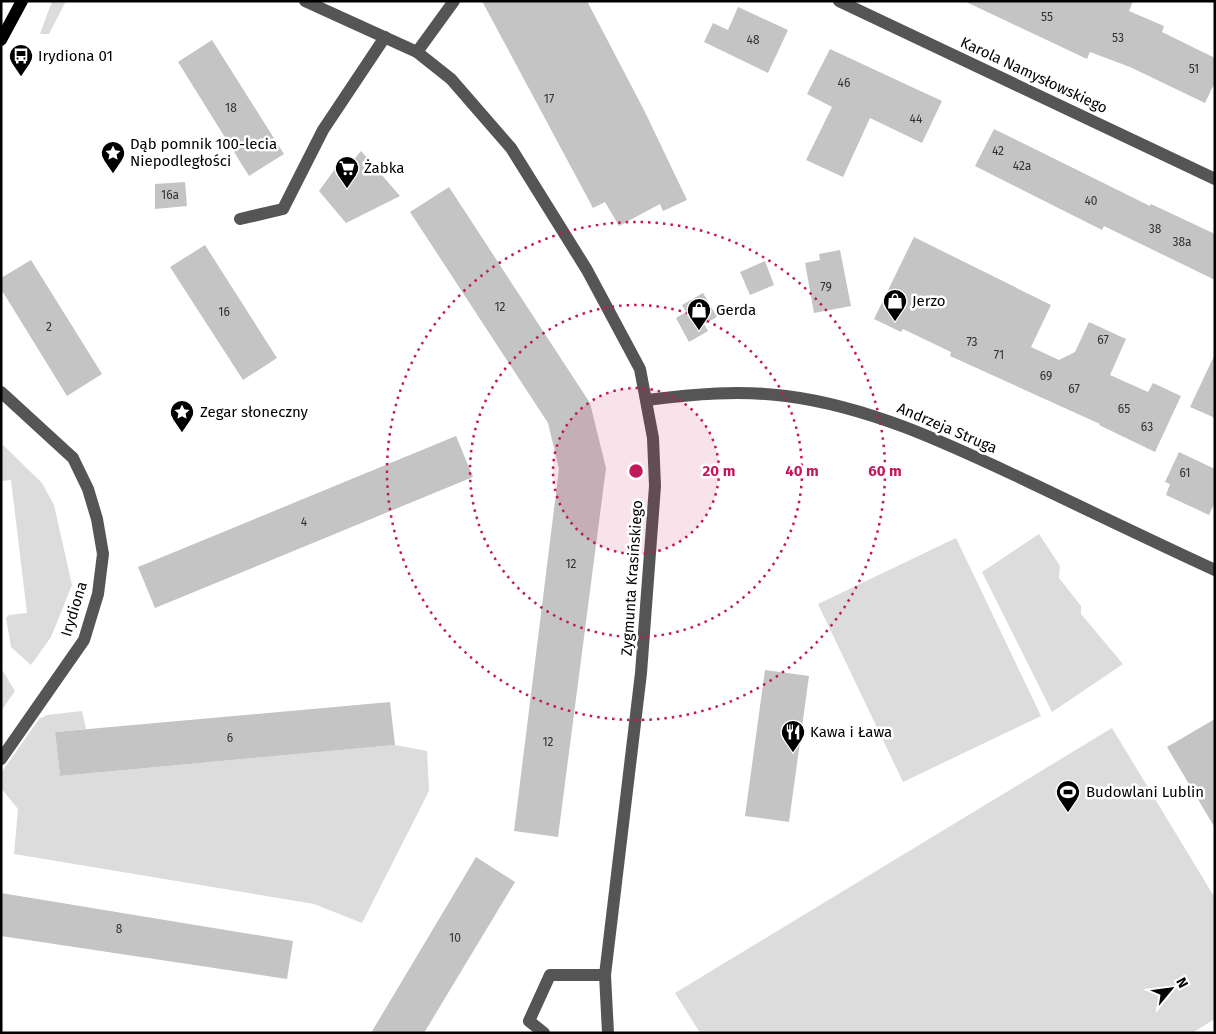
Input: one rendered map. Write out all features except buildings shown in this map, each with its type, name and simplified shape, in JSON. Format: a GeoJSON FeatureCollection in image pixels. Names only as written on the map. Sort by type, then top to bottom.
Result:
{"type":"FeatureCollection","features":[{"type":"Feature","properties":{"kind":"main road"},"geometry":{"type":"LineString","coordinates":[[1,40],[22,1]]}},
{"type":"Feature","properties":{"kind":"street","name":"Zygmunta Krasińskiego"},"geometry":{"type":"LineString","coordinates":[[306,1],[417,52],[451,79],[511,148],[587,270],[640,369],[653,438],[655,486],[641,672],[605,975],[608,1033]]}},
{"type":"Feature","properties":{"kind":"street"},"geometry":{"type":"LineString","coordinates":[[417,52],[454,1]]}},
{"type":"Feature","properties":{"kind":"street","name":"Karola Namysłowskiego"},"geometry":{"type":"LineString","coordinates":[[839,1],[1215,179]]}},
{"type":"Feature","properties":{"kind":"street"},"geometry":{"type":"LineString","coordinates":[[240,219],[283,208],[323,130],[385,37]]}},
{"type":"Feature","properties":{"kind":"street","name":"Irydiona"},"geometry":{"type":"LineString","coordinates":[[1,392],[73,458],[92,504],[103,554],[98,594],[84,640],[1,759]]}},
{"type":"Feature","properties":{"kind":"street","name":"Andrzeja Struga"},"geometry":{"type":"LineString","coordinates":[[647,400],[735,392],[786,396],[831,404],[883,418],[951,446],[1215,570]]}},
{"type":"Feature","properties":{"kind":"street"},"geometry":{"type":"LineString","coordinates":[[544,1033],[530,1021],[550,975],[605,975]]}},
{"type":"Feature","properties":{"kind":"shaded area"},"geometry":{"type":"Polygon","coordinates":[[[52,1],[66,1],[49,34],[40,34],[52,1]]]}},
{"type":"Feature","properties":{"kind":"shaded area"},"geometry":{"type":"Polygon","coordinates":[[[1,443],[42,483],[54,505],[72,585],[51,637],[31,665],[11,647],[6,618],[9,615],[27,613],[11,480],[1,481],[1,443]]]}},
{"type":"Feature","properties":{"kind":"shaded area"},"geometry":{"type":"Polygon","coordinates":[[[1039,534],[1060,566],[1059,578],[1081,606],[1081,614],[1123,664],[1052,712],[982,572],[1039,534]]]}},
{"type":"Feature","properties":{"kind":"shaded area"},"geometry":{"type":"Polygon","coordinates":[[[956,538],[1041,716],[903,782],[818,604],[956,538]]]}},
{"type":"Feature","properties":{"kind":"shaded area"},"geometry":{"type":"Polygon","coordinates":[[[1,668],[15,691],[1,711],[1,668]]]}},
{"type":"Feature","properties":{"kind":"shaded area"},"geometry":{"type":"Polygon","coordinates":[[[82,711],[86,729],[55,732],[60,776],[395,745],[427,751],[429,791],[362,923],[314,904],[14,854],[18,809],[1,788],[1,773],[39,719],[47,715],[82,711]]]}},
{"type":"Feature","properties":{"kind":"shaded area","name":"Budowlani Lublin"},"geometry":{"type":"Polygon","coordinates":[[[1112,728],[1215,898],[1215,1019],[1192,1033],[700,1033],[675,993],[1112,728]]]}},
{"type":"Feature","properties":{"kind":"place","name":"Irydiona 01"},"geometry":{"type":"Point","coordinates":[21,77]}},
{"type":"Feature","properties":{"kind":"place","name":"Dąb pomnik 100-lecia Niepodległości"},"geometry":{"type":"Point","coordinates":[113,174]}},
{"type":"Feature","properties":{"kind":"place","name":"Żabka"},"geometry":{"type":"Point","coordinates":[347,189]}},
{"type":"Feature","properties":{"kind":"place","name":"Jerzo"},"geometry":{"type":"Point","coordinates":[895,322]}},
{"type":"Feature","properties":{"kind":"place","name":"Gerda"},"geometry":{"type":"Point","coordinates":[699,331]}},
{"type":"Feature","properties":{"kind":"place","name":"Zegar słoneczny"},"geometry":{"type":"Point","coordinates":[182,433]}},
{"type":"Feature","properties":{"kind":"place","name":"Kawa i Ława"},"geometry":{"type":"Point","coordinates":[793,753]}},
{"type":"Feature","properties":{"kind":"place","name":"Budowlani Lublin"},"geometry":{"type":"Point","coordinates":[1068,813]}}]}
